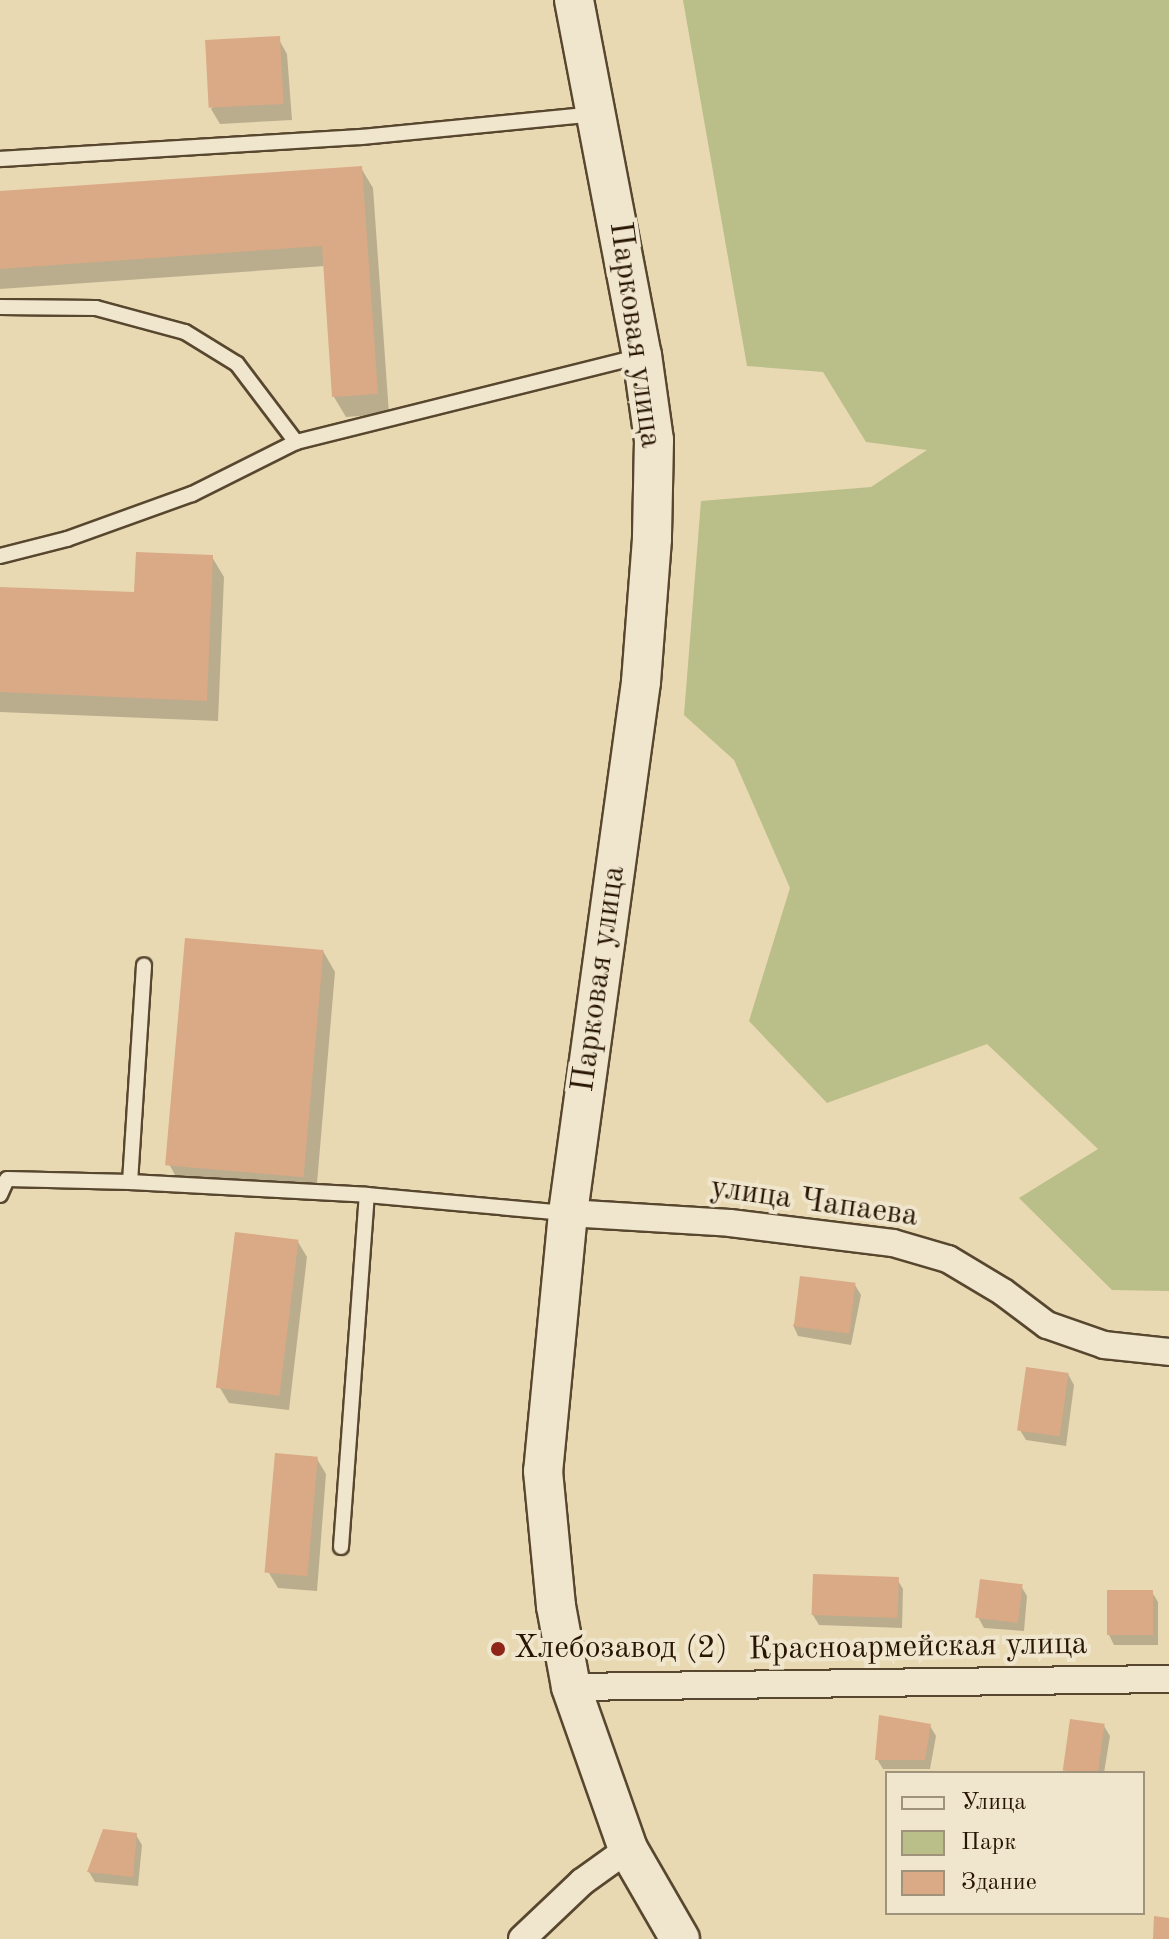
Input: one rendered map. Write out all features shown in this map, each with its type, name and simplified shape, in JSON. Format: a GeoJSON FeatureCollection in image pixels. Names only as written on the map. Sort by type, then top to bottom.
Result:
{"type":"FeatureCollection","features":[{"type":"Feature","properties":{"kind":"main road","name":"Парковая улица"},"geometry":{"type":"LineString","coordinates":[[574,0],[642,355],[654,440],[652,539],[641,682],[568,1213],[543,1471],[556,1606],[571,1687],[628,1849],[680,1939]]}},
{"type":"Feature","properties":{"kind":"street","name":"улица Чапаева"},"geometry":{"type":"LineString","coordinates":[[568,1213],[730,1223],[893,1243],[948,1259],[1003,1292],[1047,1325],[1104,1345],[1169,1352]]}},
{"type":"Feature","properties":{"kind":"street","name":"Красноармейская улица"},"geometry":{"type":"LineString","coordinates":[[571,1687],[1169,1679]]}},
{"type":"Feature","properties":{"kind":"street"},"geometry":{"type":"LineString","coordinates":[[522,1939],[582,1882],[628,1849]]}},
{"type":"Feature","properties":{"kind":"lane"},"geometry":{"type":"LineString","coordinates":[[0,159],[361,137],[596,113]]}},
{"type":"Feature","properties":{"kind":"lane"},"geometry":{"type":"LineString","coordinates":[[0,307],[96,308],[185,332],[237,364],[296,442]]}},
{"type":"Feature","properties":{"kind":"lane"},"geometry":{"type":"LineString","coordinates":[[0,556],[67,539],[192,494],[296,442],[642,355]]}},
{"type":"Feature","properties":{"kind":"lane"},"geometry":{"type":"LineString","coordinates":[[130,1182],[144,965]]}},
{"type":"Feature","properties":{"kind":"lane"},"geometry":{"type":"LineString","coordinates":[[0,1195],[4,1177],[367,1195],[568,1213]]}},
{"type":"Feature","properties":{"kind":"lane"},"geometry":{"type":"LineString","coordinates":[[341,1547],[367,1195]]}},
{"type":"Feature","properties":{"kind":"green space"},"geometry":{"type":"Polygon","coordinates":[[[683,0],[1169,0],[1169,1291],[1112,1290],[1019,1198],[1098,1149],[987,1044],[827,1103],[749,1021],[790,888],[734,760],[684,715],[701,501],[871,487],[927,450],[866,442],[823,372],[747,366],[683,0]]]}},
{"type":"Feature","properties":{"kind":"building"},"geometry":{"type":"Polygon","coordinates":[[[280,36],[284,104],[209,108],[205,40],[280,36]]]}},
{"type":"Feature","properties":{"kind":"building"},"geometry":{"type":"Polygon","coordinates":[[[362,166],[378,394],[332,397],[322,246],[0,269],[0,191],[362,166]]]}},
{"type":"Feature","properties":{"kind":"building"},"geometry":{"type":"Polygon","coordinates":[[[136,552],[213,555],[207,701],[0,692],[0,587],[134,592],[136,552]]]}},
{"type":"Feature","properties":{"kind":"building"},"geometry":{"type":"Polygon","coordinates":[[[185,938],[323,950],[304,1177],[165,1165],[185,938]]]}},
{"type":"Feature","properties":{"kind":"building"},"geometry":{"type":"Polygon","coordinates":[[[235,1232],[299,1240],[279,1396],[216,1388],[235,1232]]]}},
{"type":"Feature","properties":{"kind":"building"},"geometry":{"type":"Polygon","coordinates":[[[800,1276],[856,1283],[849,1333],[794,1327],[800,1276]]]}},
{"type":"Feature","properties":{"kind":"building"},"geometry":{"type":"Polygon","coordinates":[[[1026,1367],[1069,1373],[1060,1436],[1017,1430],[1026,1367]]]}},
{"type":"Feature","properties":{"kind":"building"},"geometry":{"type":"Polygon","coordinates":[[[275,1453],[318,1457],[307,1576],[265,1573],[275,1453]]]}},
{"type":"Feature","properties":{"kind":"building"},"geometry":{"type":"Polygon","coordinates":[[[813,1574],[899,1577],[898,1618],[812,1615],[813,1574]]]}},
{"type":"Feature","properties":{"kind":"building"},"geometry":{"type":"Polygon","coordinates":[[[980,1579],[1023,1584],[1018,1623],[975,1618],[980,1579]]]}},
{"type":"Feature","properties":{"kind":"building"},"geometry":{"type":"Polygon","coordinates":[[[1107,1590],[1153,1590],[1153,1635],[1107,1635],[1107,1590]]]}},
{"type":"Feature","properties":{"kind":"building"},"geometry":{"type":"Polygon","coordinates":[[[879,1715],[931,1724],[925,1760],[875,1760],[879,1715]]]}},
{"type":"Feature","properties":{"kind":"building"},"geometry":{"type":"Polygon","coordinates":[[[1070,1719],[1105,1724],[1098,1771],[1063,1770],[1070,1719]]]}},
{"type":"Feature","properties":{"kind":"building"},"geometry":{"type":"Polygon","coordinates":[[[103,1829],[137,1833],[133,1877],[87,1872],[103,1829]]]}},
{"type":"Feature","properties":{"kind":"building"},"geometry":{"type":"Polygon","coordinates":[[[1154,1916],[1169,1918],[1169,1939],[1153,1939],[1154,1916]]]}},
{"type":"Feature","properties":{"kind":"place","name":"Хлебозавод (2)"},"geometry":{"type":"Point","coordinates":[498,1649]}}]}
